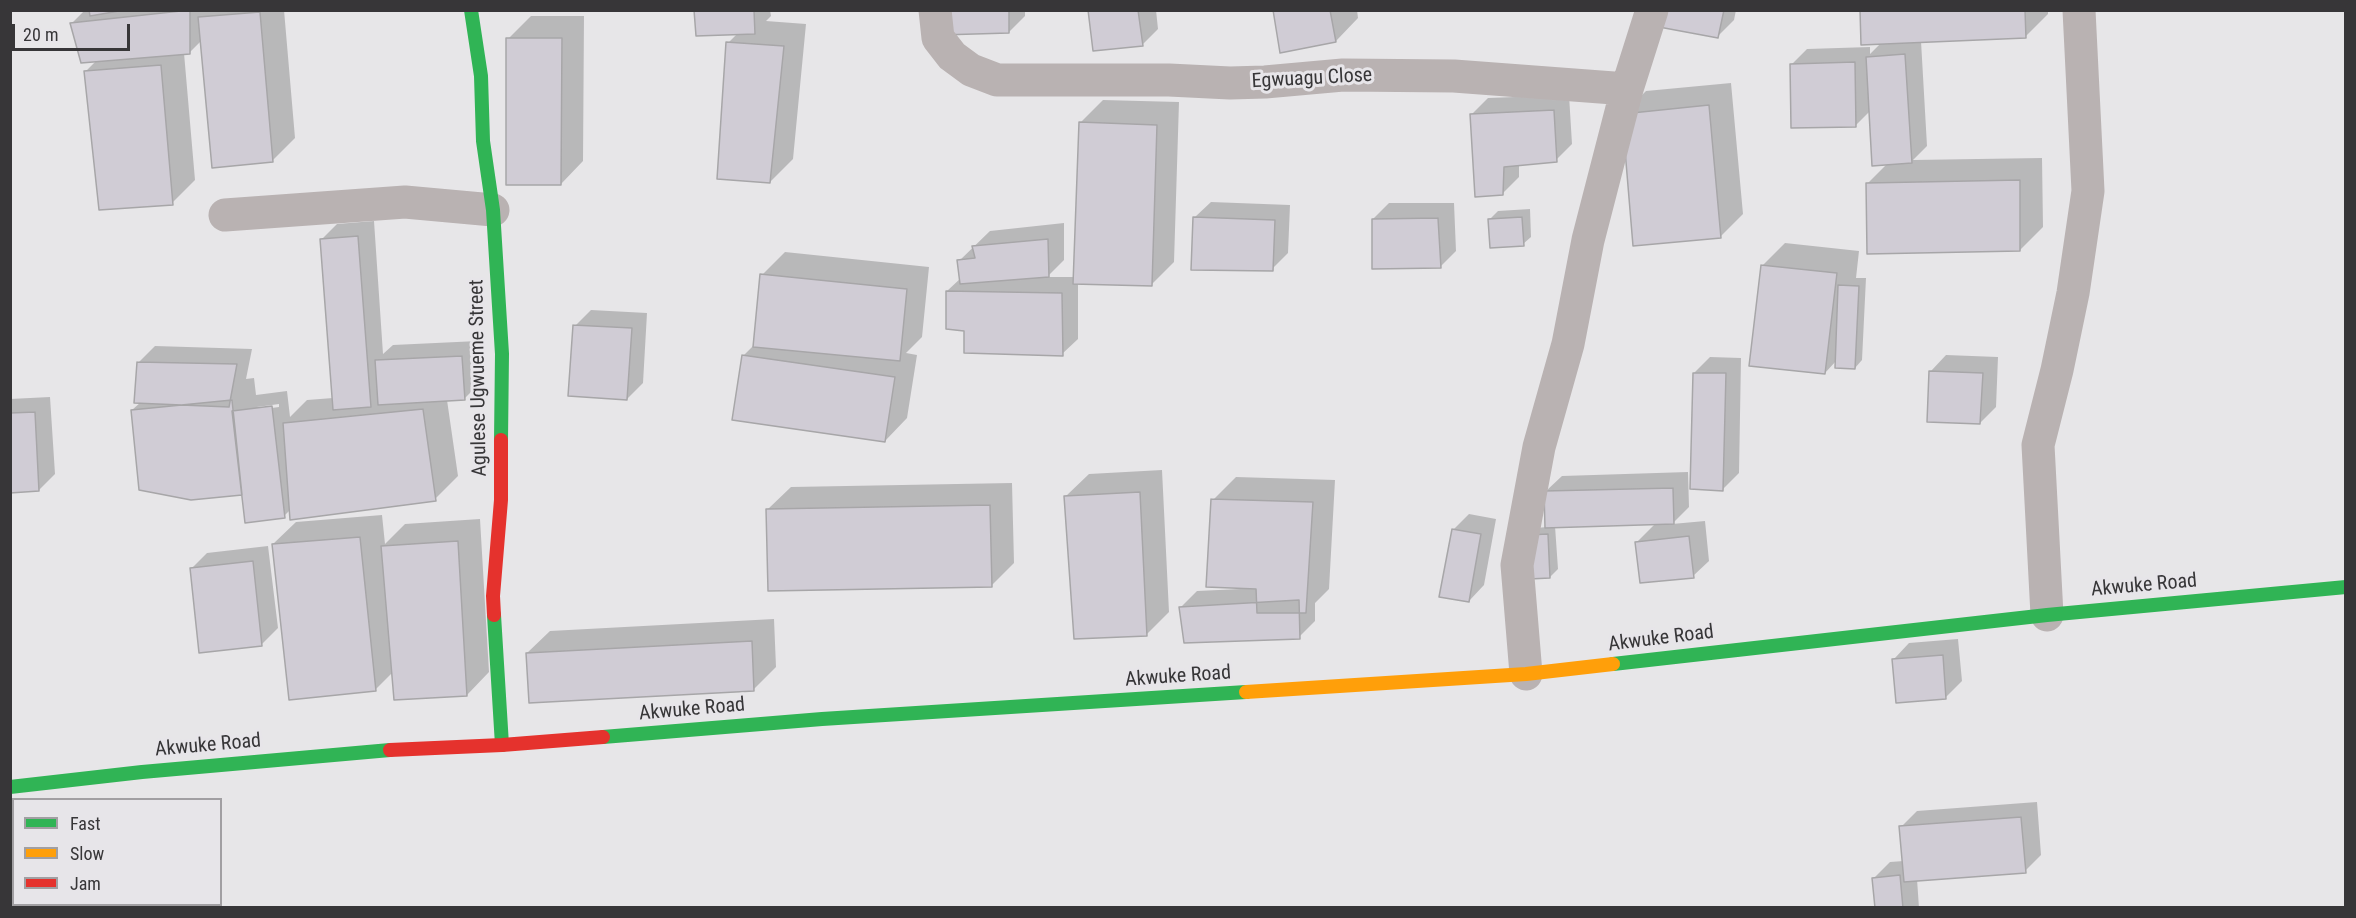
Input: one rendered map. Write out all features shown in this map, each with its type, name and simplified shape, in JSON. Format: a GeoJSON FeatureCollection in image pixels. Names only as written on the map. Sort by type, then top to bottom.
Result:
{"type":"FeatureCollection","features":[{"type":"Feature","properties":{"kind":"main road","name":"Agulese Ugwueme Street"},"geometry":{"type":"LineString","coordinates":[[471,10],[482,76],[483,141],[493,210],[502,354],[501,501],[493,596],[502,745]]}},
{"type":"Feature","properties":{"kind":"main road","name":"Akwuke Road"},"geometry":{"type":"LineString","coordinates":[[10,787],[142,772],[421,747],[502,745],[822,719],[1526,674],[2047,615],[2346,586]]}},
{"type":"Feature","properties":{"kind":"street","name":"Egwuagu Close"},"geometry":{"type":"LineString","coordinates":[[934,10],[938,38],[952,56],[971,70],[997,80],[1265,82],[1343,75],[1443,75],[1626,88]]}},
{"type":"Feature","properties":{"kind":"street"},"geometry":{"type":"LineString","coordinates":[[1526,674],[1516,565],[1539,447],[1568,344],[1588,240],[1626,88],[1652,10]]}},
{"type":"Feature","properties":{"kind":"street"},"geometry":{"type":"LineString","coordinates":[[2047,615],[2038,445],[2073,293],[2088,191],[2079,10]]}},
{"type":"Feature","properties":{"kind":"street"},"geometry":{"type":"LineString","coordinates":[[225,215],[405,202],[493,210]]}},
{"type":"Feature","properties":{"kind":"building"},"geometry":{"type":"Polygon","coordinates":[[[89,10],[125,10],[90,16],[89,10]]]}},
{"type":"Feature","properties":{"kind":"building"},"geometry":{"type":"Polygon","coordinates":[[[190,10],[190,54],[81,63],[70,23],[190,10]]]}},
{"type":"Feature","properties":{"kind":"building"},"geometry":{"type":"Polygon","coordinates":[[[694,10],[754,10],[755,34],[696,36],[694,10]]]}},
{"type":"Feature","properties":{"kind":"building"},"geometry":{"type":"Polygon","coordinates":[[[940,10],[1009,10],[1009,33],[940,35],[940,10]]]}},
{"type":"Feature","properties":{"kind":"building"},"geometry":{"type":"Polygon","coordinates":[[[1088,10],[1138,10],[1143,46],[1093,51],[1088,10]]]}},
{"type":"Feature","properties":{"kind":"building"},"geometry":{"type":"Polygon","coordinates":[[[1273,10],[1330,10],[1336,42],[1280,53],[1273,10]]]}},
{"type":"Feature","properties":{"kind":"building"},"geometry":{"type":"Polygon","coordinates":[[[1662,10],[1724,10],[1718,38],[1659,27],[1662,10]]]}},
{"type":"Feature","properties":{"kind":"building"},"geometry":{"type":"Polygon","coordinates":[[[1860,10],[2025,10],[2026,38],[1861,45],[1860,10]]]}},
{"type":"Feature","properties":{"kind":"building"},"geometry":{"type":"Polygon","coordinates":[[[260,12],[273,162],[212,168],[198,17],[260,12]]]}},
{"type":"Feature","properties":{"kind":"building"},"geometry":{"type":"Polygon","coordinates":[[[506,38],[562,38],[561,185],[506,185],[506,38]]]}},
{"type":"Feature","properties":{"kind":"building"},"geometry":{"type":"Polygon","coordinates":[[[726,42],[784,46],[770,183],[717,179],[726,42]]]}},
{"type":"Feature","properties":{"kind":"building"},"geometry":{"type":"Polygon","coordinates":[[[1905,54],[1912,163],[1872,166],[1866,57],[1905,54]]]}},
{"type":"Feature","properties":{"kind":"building"},"geometry":{"type":"Polygon","coordinates":[[[1855,62],[1856,127],[1791,128],[1790,64],[1855,62]]]}},
{"type":"Feature","properties":{"kind":"building"},"geometry":{"type":"Polygon","coordinates":[[[161,65],[173,205],[99,210],[84,71],[161,65]]]}},
{"type":"Feature","properties":{"kind":"building"},"geometry":{"type":"Polygon","coordinates":[[[1709,105],[1721,238],[1633,246],[1622,114],[1709,105]]]}},
{"type":"Feature","properties":{"kind":"building"},"geometry":{"type":"Polygon","coordinates":[[[1554,110],[1557,162],[1504,167],[1503,195],[1475,197],[1470,114],[1554,110]]]}},
{"type":"Feature","properties":{"kind":"building"},"geometry":{"type":"Polygon","coordinates":[[[1079,122],[1157,125],[1152,286],[1073,284],[1079,122]]]}},
{"type":"Feature","properties":{"kind":"building"},"geometry":{"type":"Polygon","coordinates":[[[2020,180],[2020,251],[1867,254],[1866,183],[2020,180]]]}},
{"type":"Feature","properties":{"kind":"building"},"geometry":{"type":"Polygon","coordinates":[[[1193,217],[1275,220],[1273,271],[1191,270],[1193,217]]]}},
{"type":"Feature","properties":{"kind":"building"},"geometry":{"type":"Polygon","coordinates":[[[1522,217],[1524,246],[1490,248],[1488,219],[1522,217]]]}},
{"type":"Feature","properties":{"kind":"building"},"geometry":{"type":"Polygon","coordinates":[[[1438,218],[1441,268],[1372,269],[1372,219],[1438,218]]]}},
{"type":"Feature","properties":{"kind":"building"},"geometry":{"type":"Polygon","coordinates":[[[358,236],[371,407],[333,410],[320,239],[358,236]]]}},
{"type":"Feature","properties":{"kind":"building"},"geometry":{"type":"Polygon","coordinates":[[[1048,239],[1049,277],[960,284],[957,260],[975,258],[972,246],[1048,239]]]}},
{"type":"Feature","properties":{"kind":"building"},"geometry":{"type":"Polygon","coordinates":[[[1761,265],[1837,273],[1825,374],[1749,366],[1761,265]]]}},
{"type":"Feature","properties":{"kind":"building"},"geometry":{"type":"Polygon","coordinates":[[[760,274],[907,289],[900,361],[753,347],[760,274]]]}},
{"type":"Feature","properties":{"kind":"building"},"geometry":{"type":"Polygon","coordinates":[[[1838,285],[1859,286],[1855,369],[1835,368],[1838,285]]]}},
{"type":"Feature","properties":{"kind":"building"},"geometry":{"type":"Polygon","coordinates":[[[946,291],[1062,293],[1063,356],[964,353],[964,331],[946,329],[946,291]]]}},
{"type":"Feature","properties":{"kind":"building"},"geometry":{"type":"Polygon","coordinates":[[[573,325],[632,328],[627,400],[568,396],[573,325]]]}},
{"type":"Feature","properties":{"kind":"building"},"geometry":{"type":"Polygon","coordinates":[[[742,355],[895,377],[885,442],[732,420],[742,355]]]}},
{"type":"Feature","properties":{"kind":"building"},"geometry":{"type":"Polygon","coordinates":[[[462,356],[465,400],[378,405],[375,360],[462,356]]]}},
{"type":"Feature","properties":{"kind":"building"},"geometry":{"type":"Polygon","coordinates":[[[137,362],[237,364],[229,407],[134,403],[137,362]]]}},
{"type":"Feature","properties":{"kind":"building"},"geometry":{"type":"Polygon","coordinates":[[[1929,371],[1983,373],[1980,424],[1927,422],[1929,371]]]}},
{"type":"Feature","properties":{"kind":"building"},"geometry":{"type":"Polygon","coordinates":[[[1693,373],[1726,373],[1723,491],[1690,489],[1693,373]]]}},
{"type":"Feature","properties":{"kind":"building"},"geometry":{"type":"Polygon","coordinates":[[[232,400],[242,495],[191,500],[139,490],[131,410],[232,400]]]}},
{"type":"Feature","properties":{"kind":"building"},"geometry":{"type":"Polygon","coordinates":[[[272,406],[285,518],[245,523],[232,411],[272,406]]]}},
{"type":"Feature","properties":{"kind":"building"},"geometry":{"type":"Polygon","coordinates":[[[423,409],[436,501],[290,520],[283,423],[423,409]]]}},
{"type":"Feature","properties":{"kind":"building"},"geometry":{"type":"Polygon","coordinates":[[[35,412],[39,491],[10,493],[10,413],[35,412]]]}},
{"type":"Feature","properties":{"kind":"building"},"geometry":{"type":"Polygon","coordinates":[[[1673,488],[1674,524],[1545,528],[1544,491],[1673,488]]]}},
{"type":"Feature","properties":{"kind":"building"},"geometry":{"type":"Polygon","coordinates":[[[1140,492],[1147,636],[1074,639],[1064,496],[1140,492]]]}},
{"type":"Feature","properties":{"kind":"building"},"geometry":{"type":"Polygon","coordinates":[[[1211,499],[1313,502],[1306,613],[1257,613],[1256,589],[1206,587],[1211,499]]]}},
{"type":"Feature","properties":{"kind":"building"},"geometry":{"type":"Polygon","coordinates":[[[990,505],[992,587],[768,591],[766,509],[990,505]]]}},
{"type":"Feature","properties":{"kind":"building"},"geometry":{"type":"Polygon","coordinates":[[[1452,529],[1481,534],[1469,602],[1439,597],[1452,529]]]}},
{"type":"Feature","properties":{"kind":"building"},"geometry":{"type":"Polygon","coordinates":[[[1548,534],[1550,578],[1529,579],[1527,535],[1548,534]]]}},
{"type":"Feature","properties":{"kind":"building"},"geometry":{"type":"Polygon","coordinates":[[[1689,536],[1694,578],[1640,583],[1635,542],[1689,536]]]}},
{"type":"Feature","properties":{"kind":"building"},"geometry":{"type":"Polygon","coordinates":[[[360,537],[376,691],[289,700],[272,544],[360,537]]]}},
{"type":"Feature","properties":{"kind":"building"},"geometry":{"type":"Polygon","coordinates":[[[458,541],[467,696],[394,700],[381,546],[458,541]]]}},
{"type":"Feature","properties":{"kind":"building"},"geometry":{"type":"Polygon","coordinates":[[[253,561],[262,646],[199,653],[190,568],[253,561]]]}},
{"type":"Feature","properties":{"kind":"building"},"geometry":{"type":"Polygon","coordinates":[[[1299,600],[1300,639],[1184,643],[1179,607],[1299,600]]]}},
{"type":"Feature","properties":{"kind":"building"},"geometry":{"type":"Polygon","coordinates":[[[752,641],[754,691],[529,703],[526,653],[752,641]]]}},
{"type":"Feature","properties":{"kind":"building"},"geometry":{"type":"Polygon","coordinates":[[[1943,655],[1946,699],[1896,703],[1892,659],[1943,655]]]}},
{"type":"Feature","properties":{"kind":"building"},"geometry":{"type":"Polygon","coordinates":[[[2021,817],[2026,873],[1904,882],[1899,826],[2021,817]]]}},
{"type":"Feature","properties":{"kind":"building"},"geometry":{"type":"Polygon","coordinates":[[[1900,875],[1903,908],[1875,908],[1872,878],[1900,875]]]}},
{"type":"Feature","properties":{"kind":"traffic: fast"},"geometry":{"type":"LineString","coordinates":[[471,10],[481,76],[483,141],[493,210],[502,354],[501,440]]}},
{"type":"Feature","properties":{"kind":"traffic: fast"},"geometry":{"type":"LineString","coordinates":[[1613,664],[2047,615],[2346,587]]}},
{"type":"Feature","properties":{"kind":"traffic: fast"},"geometry":{"type":"LineString","coordinates":[[494,615],[502,745]]}},
{"type":"Feature","properties":{"kind":"traffic: fast"},"geometry":{"type":"LineString","coordinates":[[603,737],[822,719],[1246,692]]}},
{"type":"Feature","properties":{"kind":"traffic: fast"},"geometry":{"type":"LineString","coordinates":[[10,787],[142,772],[390,750]]}},
{"type":"Feature","properties":{"kind":"traffic: slow"},"geometry":{"type":"LineString","coordinates":[[1246,692],[1526,674],[1613,664]]}},
{"type":"Feature","properties":{"kind":"traffic: jam"},"geometry":{"type":"LineString","coordinates":[[494,615],[493,596],[501,500],[501,440]]}},
{"type":"Feature","properties":{"kind":"traffic: jam"},"geometry":{"type":"LineString","coordinates":[[390,750],[502,745],[603,737]]}}]}
